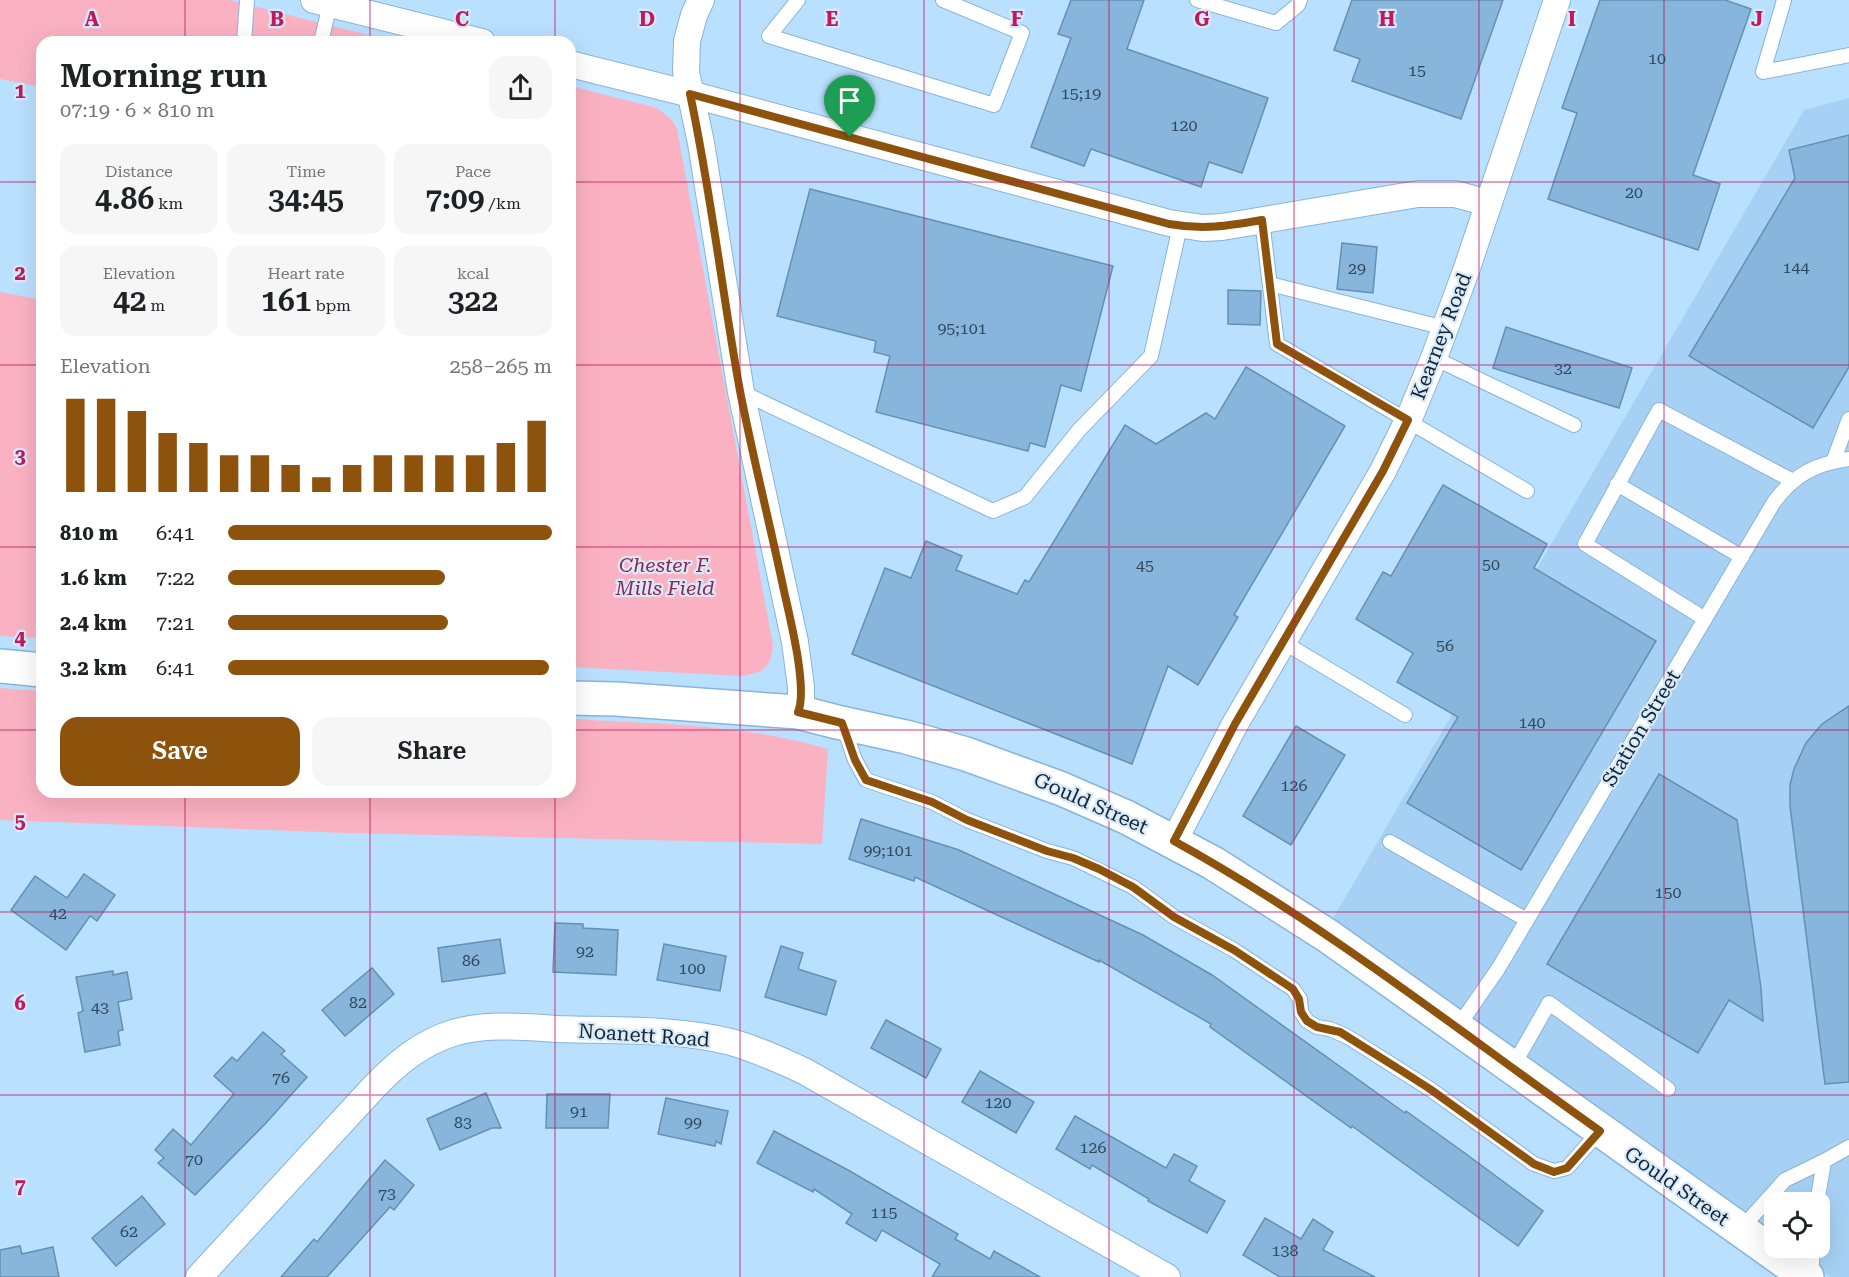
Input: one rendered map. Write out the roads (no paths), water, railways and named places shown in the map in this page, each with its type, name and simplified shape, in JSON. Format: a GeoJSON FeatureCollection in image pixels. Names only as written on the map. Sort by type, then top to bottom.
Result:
{"type":"FeatureCollection","features":[{"type":"Feature","properties":{"kind":"main road"},"geometry":{"type":"LineString","coordinates":[[0,666],[36,669]]}},
{"type":"Feature","properties":{"kind":"main road","name":"Gould Street"},"geometry":{"type":"LineString","coordinates":[[576,698],[798,712],[937,745],[998,765],[1083,798],[1174,841],[1247,883],[1328,936],[1740,1230],[1802,1269]]}},
{"type":"Feature","properties":{"kind":"street","name":"Kearney Road"},"geometry":{"type":"LineString","coordinates":[[1174,841],[1235,724],[1377,480],[1408,420],[1445,328],[1557,0]]}},
{"type":"Feature","properties":{"kind":"street"},"geometry":{"type":"LineString","coordinates":[[698,1],[687,41],[686,72],[701,143],[741,392],[795,642],[801,687],[801,705],[798,712]]}},
{"type":"Feature","properties":{"kind":"street"},"geometry":{"type":"LineString","coordinates":[[322,2],[458,36]]}},
{"type":"Feature","properties":{"kind":"street"},"geometry":{"type":"LineString","coordinates":[[576,66],[1180,226],[1222,227],[1418,194],[1455,194],[1488,203]]}},
{"type":"Feature","properties":{"kind":"street","name":"Noanett Road"},"geometry":{"type":"LineString","coordinates":[[199,1277],[374,1087],[404,1059],[419,1048],[453,1033],[469,1029],[506,1027],[687,1034],[731,1042],[768,1054],[804,1071],[1167,1277]]}},
{"type":"Feature","properties":{"kind":"lane"},"geometry":{"type":"LineString","coordinates":[[244,36],[247,0]]}},
{"type":"Feature","properties":{"kind":"lane"},"geometry":{"type":"LineString","coordinates":[[798,0],[769,36],[994,105],[1022,33],[943,0]]}},
{"type":"Feature","properties":{"kind":"lane"},"geometry":{"type":"LineString","coordinates":[[1197,0],[1276,23],[1298,5],[1300,0]]}},
{"type":"Feature","properties":{"kind":"lane"},"geometry":{"type":"LineString","coordinates":[[1784,0],[1763,72],[1849,55]]}},
{"type":"Feature","properties":{"kind":"lane"},"geometry":{"type":"LineString","coordinates":[[321,36],[322,2]]}},
{"type":"Feature","properties":{"kind":"lane"},"geometry":{"type":"LineString","coordinates":[[1262,220],[1277,344],[1527,491]]}},
{"type":"Feature","properties":{"kind":"lane"},"geometry":{"type":"LineString","coordinates":[[741,392],[993,511],[1025,497],[1079,430],[1151,356],[1180,226]]}},
{"type":"Feature","properties":{"kind":"lane"},"geometry":{"type":"LineString","coordinates":[[1270,284],[1445,328]]}},
{"type":"Feature","properties":{"kind":"lane"},"geometry":{"type":"LineString","coordinates":[[1434,358],[1574,425]]}},
{"type":"Feature","properties":{"kind":"lane"},"geometry":{"type":"LineString","coordinates":[[1705,619],[1585,544],[1659,410],[1793,481]]}},
{"type":"Feature","properties":{"kind":"lane"},"geometry":{"type":"LineString","coordinates":[[1833,462],[1849,419]]}},
{"type":"Feature","properties":{"kind":"lane","name":"Station Street"},"geometry":{"type":"LineString","coordinates":[[1457,1028],[1493,977],[1774,502],[1803,473],[1849,459]]}},
{"type":"Feature","properties":{"kind":"lane"},"geometry":{"type":"LineString","coordinates":[[1617,484],[1742,557]]}},
{"type":"Feature","properties":{"kind":"lane"},"geometry":{"type":"LineString","coordinates":[[1282,642],[1405,715]]}},
{"type":"Feature","properties":{"kind":"lane"},"geometry":{"type":"LineString","coordinates":[[842,723],[855,760],[866,780],[932,802],[967,820],[1047,851],[1073,858],[1133,887],[1174,917],[1234,950],[1293,989],[1299,999],[1301,1012],[1307,1021],[1317,1027],[1340,1032],[1411,1077],[1534,1164],[1554,1172],[1567,1168],[1600,1131]]}},
{"type":"Feature","properties":{"kind":"lane"},"geometry":{"type":"LineString","coordinates":[[1390,842],[1527,920]]}},
{"type":"Feature","properties":{"kind":"lane"},"geometry":{"type":"LineString","coordinates":[[1512,1068],[1549,1003],[1668,1089]]}},
{"type":"Feature","properties":{"kind":"lane"},"geometry":{"type":"LineString","coordinates":[[1740,1230],[1785,1180],[1849,1147]]}},
{"type":"Feature","properties":{"kind":"lane"},"geometry":{"type":"LineString","coordinates":[[1819,1192],[1824,1161]]}},
{"type":"Feature","properties":{"kind":"park label","name":"Chester F. Mills Field"},"geometry":{"type":"Point","coordinates":[665,576]}}]}
